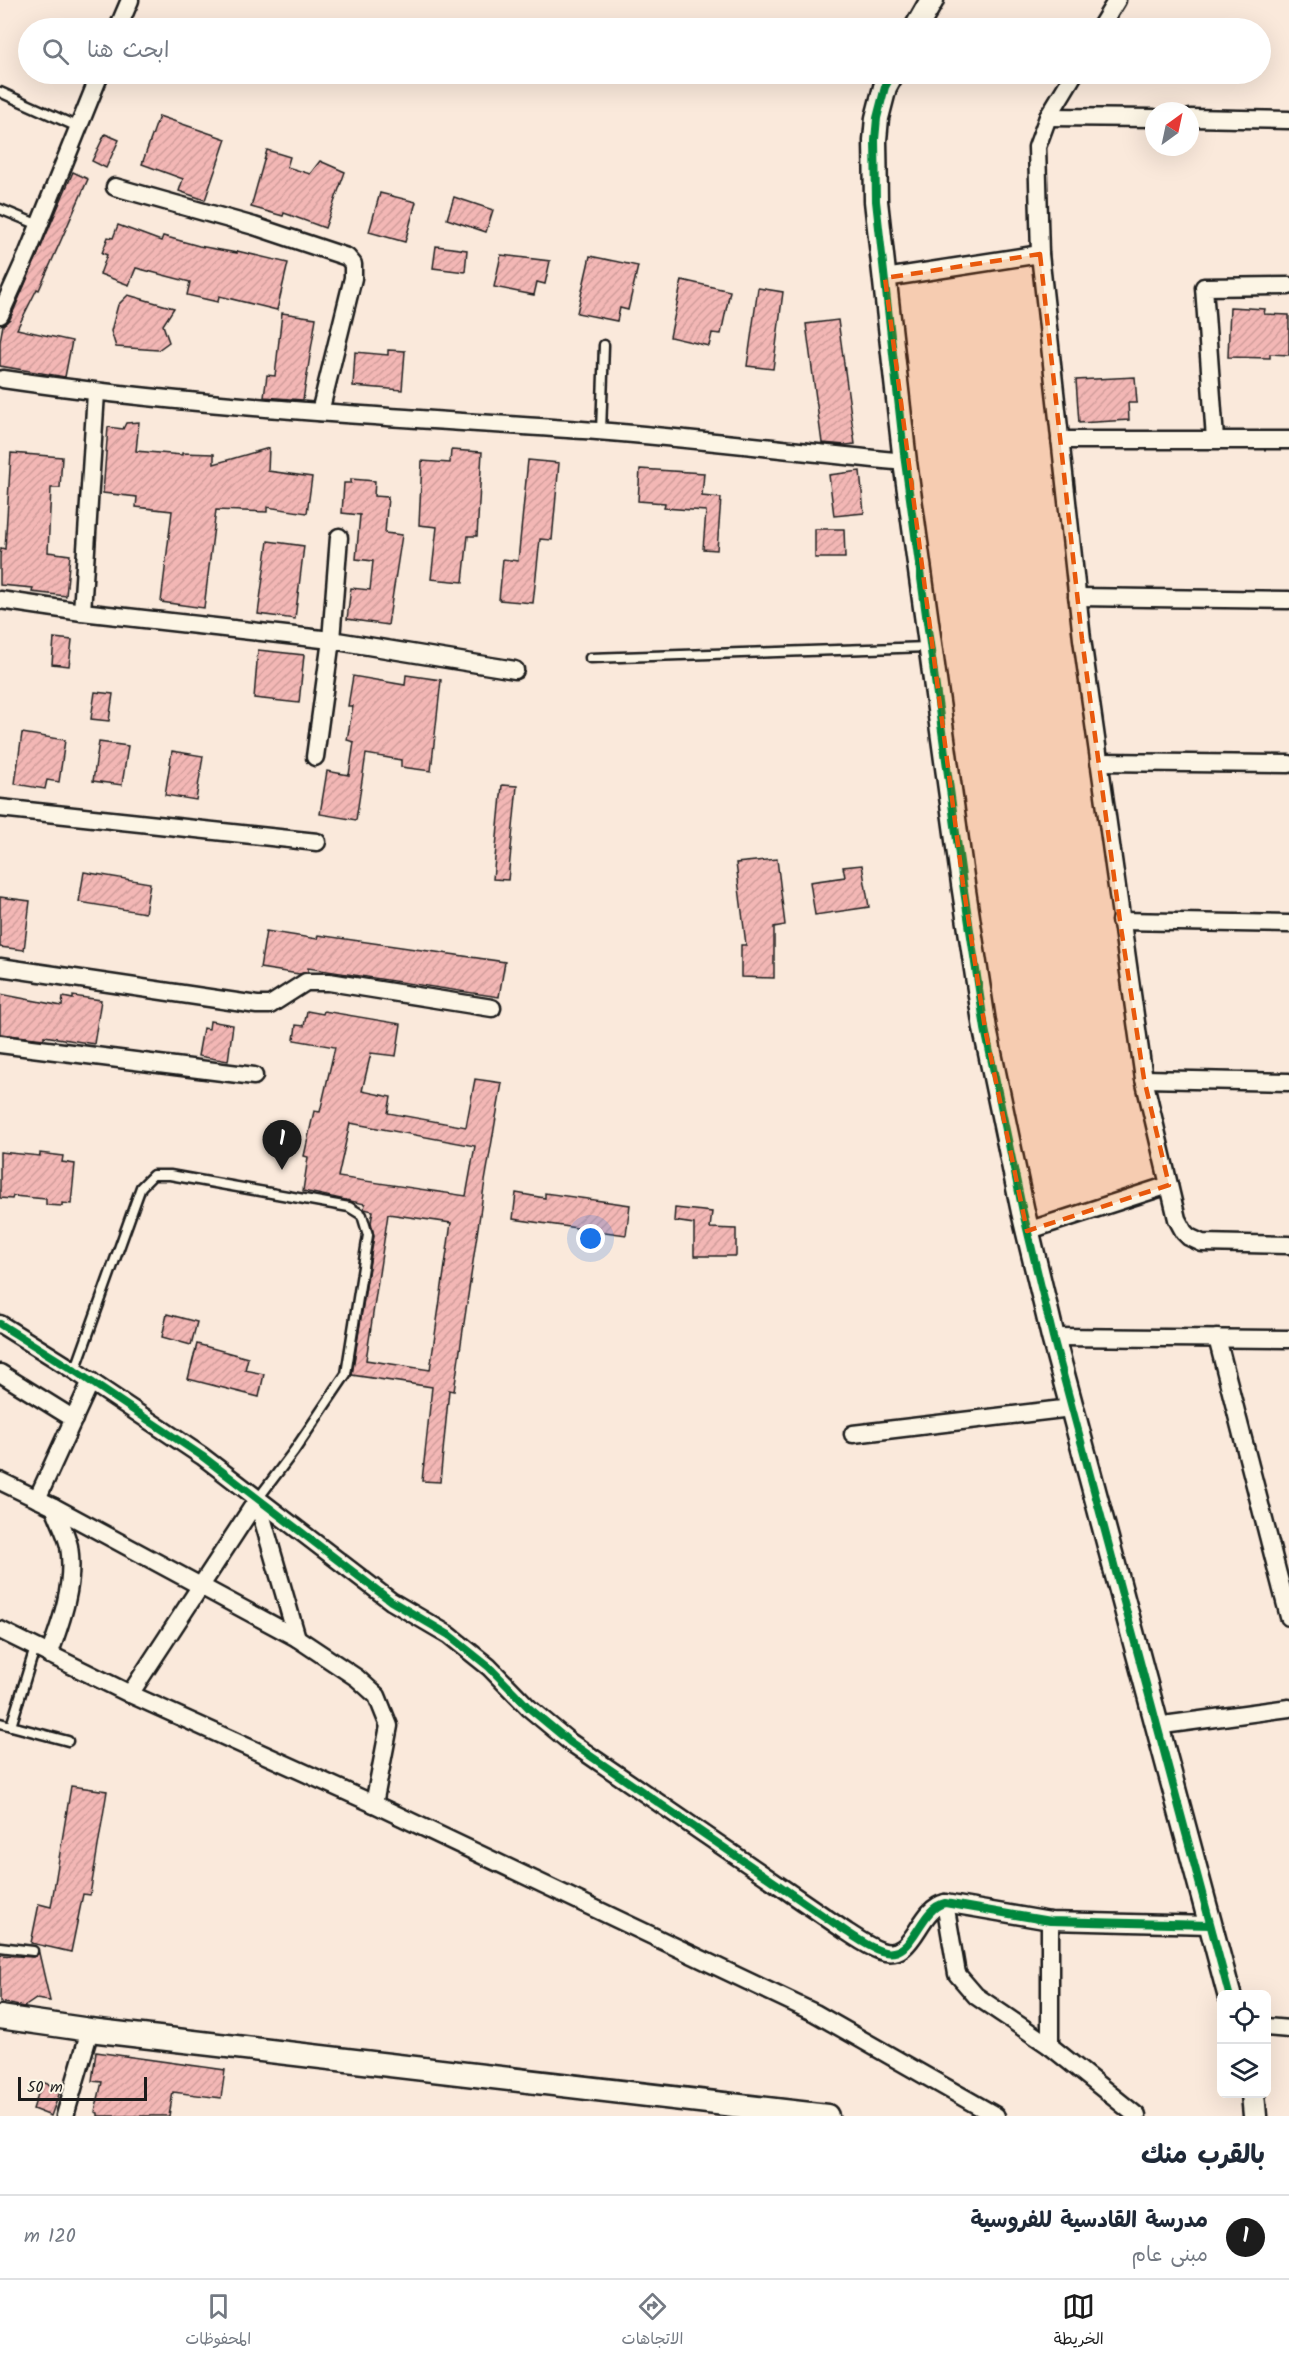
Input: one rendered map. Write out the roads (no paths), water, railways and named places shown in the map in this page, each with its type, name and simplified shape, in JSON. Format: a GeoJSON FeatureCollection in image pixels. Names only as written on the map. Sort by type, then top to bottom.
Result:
{"type":"FeatureCollection","features":[{"type":"Feature","properties":{"kind":"street"},"geometry":{"type":"LineString","coordinates":[[122,18],[130,0]]}},
{"type":"Feature","properties":{"kind":"street"},"geometry":{"type":"LineString","coordinates":[[922,18],[932,0]]}},
{"type":"Feature","properties":{"kind":"street"},"geometry":{"type":"LineString","coordinates":[[1106,18],[1117,0]]}},
{"type":"Feature","properties":{"kind":"street"},"geometry":{"type":"LineString","coordinates":[[0,315],[96,84]]}},
{"type":"Feature","properties":{"kind":"street"},"geometry":{"type":"LineString","coordinates":[[888,84],[879,109],[875,140],[876,201],[905,462],[985,1029],[1027,1231],[1053,1337],[1228,1990]]}},
{"type":"Feature","properties":{"kind":"street"},"geometry":{"type":"LineString","coordinates":[[1068,84],[1048,117],[1037,147],[1040,254],[1077,597],[1120,921],[1144,1079],[1180,1226],[1189,1237],[1195,1241],[1210,1244],[1289,1245]]}},
{"type":"Feature","properties":{"kind":"street"},"geometry":{"type":"LineString","coordinates":[[1048,117],[1145,117]]}},
{"type":"Feature","properties":{"kind":"street"},"geometry":{"type":"LineString","coordinates":[[1199,118],[1289,120]]}},
{"type":"Feature","properties":{"kind":"street"},"geometry":{"type":"LineString","coordinates":[[115,187],[254,226],[347,257],[353,264],[353,278],[320,412]]}},
{"type":"Feature","properties":{"kind":"street"},"geometry":{"type":"LineString","coordinates":[[885,278],[1040,254]]}},
{"type":"Feature","properties":{"kind":"street"},"geometry":{"type":"LineString","coordinates":[[1215,439],[1204,287],[1289,286]]}},
{"type":"Feature","properties":{"kind":"street"},"geometry":{"type":"LineString","coordinates":[[3,379],[96,393],[601,432],[905,462]]}},
{"type":"Feature","properties":{"kind":"street"},"geometry":{"type":"LineString","coordinates":[[82,612],[96,393]]}},
{"type":"Feature","properties":{"kind":"street"},"geometry":{"type":"LineString","coordinates":[[1060,440],[1289,440]]}},
{"type":"Feature","properties":{"kind":"street"},"geometry":{"type":"LineString","coordinates":[[315,757],[331,640],[339,537]]}},
{"type":"Feature","properties":{"kind":"street"},"geometry":{"type":"LineString","coordinates":[[1077,597],[1289,600]]}},
{"type":"Feature","properties":{"kind":"street"},"geometry":{"type":"LineString","coordinates":[[0,600],[82,612],[331,640],[515,669]]}},
{"type":"Feature","properties":{"kind":"street"},"geometry":{"type":"LineString","coordinates":[[1099,762],[1289,764]]}},
{"type":"Feature","properties":{"kind":"street"},"geometry":{"type":"LineString","coordinates":[[0,808],[317,842]]}},
{"type":"Feature","properties":{"kind":"street"},"geometry":{"type":"LineString","coordinates":[[1120,921],[1289,924]]}},
{"type":"Feature","properties":{"kind":"street"},"geometry":{"type":"LineString","coordinates":[[0,967],[257,1005],[270,1005],[306,982],[329,982],[492,1008]]}},
{"type":"Feature","properties":{"kind":"street"},"geometry":{"type":"LineString","coordinates":[[0,1044],[254,1076]]}},
{"type":"Feature","properties":{"kind":"street"},"geometry":{"type":"LineString","coordinates":[[1144,1079],[1289,1082]]}},
{"type":"Feature","properties":{"kind":"street"},"geometry":{"type":"LineString","coordinates":[[1027,1231],[1169,1185]]}},
{"type":"Feature","properties":{"kind":"street"},"geometry":{"type":"LineString","coordinates":[[0,1324],[91,1381],[202,1456],[392,1601],[449,1635],[489,1667],[529,1708],[570,1742],[847,1932],[882,1951],[898,1950],[905,1946],[933,1907],[945,1903],[1050,1921],[1210,1925]]}},
{"type":"Feature","properties":{"kind":"street"},"geometry":{"type":"LineString","coordinates":[[1053,1337],[1289,1338]]}},
{"type":"Feature","properties":{"kind":"street"},"geometry":{"type":"LineString","coordinates":[[1217,1338],[1289,1617]]}},
{"type":"Feature","properties":{"kind":"street"},"geometry":{"type":"LineString","coordinates":[[0,1373],[74,1419]]}},
{"type":"Feature","properties":{"kind":"street"},"geometry":{"type":"LineString","coordinates":[[38,1499],[91,1381]]}},
{"type":"Feature","properties":{"kind":"street"},"geometry":{"type":"LineString","coordinates":[[853,1434],[1071,1408]]}},
{"type":"Feature","properties":{"kind":"street"},"geometry":{"type":"LineString","coordinates":[[0,1482],[54,1507],[297,1638],[357,1678],[377,1696],[388,1726],[374,1804]]}},
{"type":"Feature","properties":{"kind":"street"},"geometry":{"type":"LineString","coordinates":[[130,1694],[257,1500]]}},
{"type":"Feature","properties":{"kind":"street"},"geometry":{"type":"LineString","coordinates":[[257,1500],[297,1638]]}},
{"type":"Feature","properties":{"kind":"street"},"geometry":{"type":"LineString","coordinates":[[42,1651],[58,1630],[71,1578],[68,1545],[54,1507]]}},
{"type":"Feature","properties":{"kind":"street"},"geometry":{"type":"LineString","coordinates":[[0,1630],[130,1694],[374,1804],[815,2013],[996,2116]]}},
{"type":"Feature","properties":{"kind":"street"},"geometry":{"type":"LineString","coordinates":[[1156,1726],[1289,1708]]}},
{"type":"Feature","properties":{"kind":"street"},"geometry":{"type":"LineString","coordinates":[[945,1903],[957,1974],[976,1996],[1050,2046],[1137,2116]]}},
{"type":"Feature","properties":{"kind":"street"},"geometry":{"type":"LineString","coordinates":[[1050,1921],[1050,2046]]}},
{"type":"Feature","properties":{"kind":"street"},"geometry":{"type":"LineString","coordinates":[[0,2017],[90,2030],[827,2116]]}},
{"type":"Feature","properties":{"kind":"street"},"geometry":{"type":"LineString","coordinates":[[1271,2027],[1289,2029]]}},
{"type":"Feature","properties":{"kind":"street"},"geometry":{"type":"LineString","coordinates":[[65,2116],[90,2030]]}},
{"type":"Feature","properties":{"kind":"street"},"geometry":{"type":"LineString","coordinates":[[1253,2098],[1255,2116]]}},
{"type":"Feature","properties":{"kind":"lane"},"geometry":{"type":"LineString","coordinates":[[0,92],[78,127]]}},
{"type":"Feature","properties":{"kind":"lane"},"geometry":{"type":"LineString","coordinates":[[0,210],[39,225]]}},
{"type":"Feature","properties":{"kind":"lane"},"geometry":{"type":"LineString","coordinates":[[601,432],[604,345]]}},
{"type":"Feature","properties":{"kind":"lane"},"geometry":{"type":"LineString","coordinates":[[590,658],[931,647]]}},
{"type":"Feature","properties":{"kind":"lane"},"geometry":{"type":"LineString","coordinates":[[75,1371],[141,1187],[153,1175],[170,1175],[349,1206],[362,1215],[369,1235],[346,1374],[294,1451],[257,1500]]}},
{"type":"Feature","properties":{"kind":"lane"},"geometry":{"type":"LineString","coordinates":[[11,1726],[42,1651]]}},
{"type":"Feature","properties":{"kind":"lane"},"geometry":{"type":"LineString","coordinates":[[0,1723],[68,1741]]}},
{"type":"Feature","properties":{"kind":"lane"},"geometry":{"type":"LineString","coordinates":[[0,1947],[33,1951]]}},
{"type":"Feature","properties":{"kind":"place","name":"مدرسة القادسية للفروسية"},"geometry":{"type":"Point","coordinates":[282,1170]}}]}
